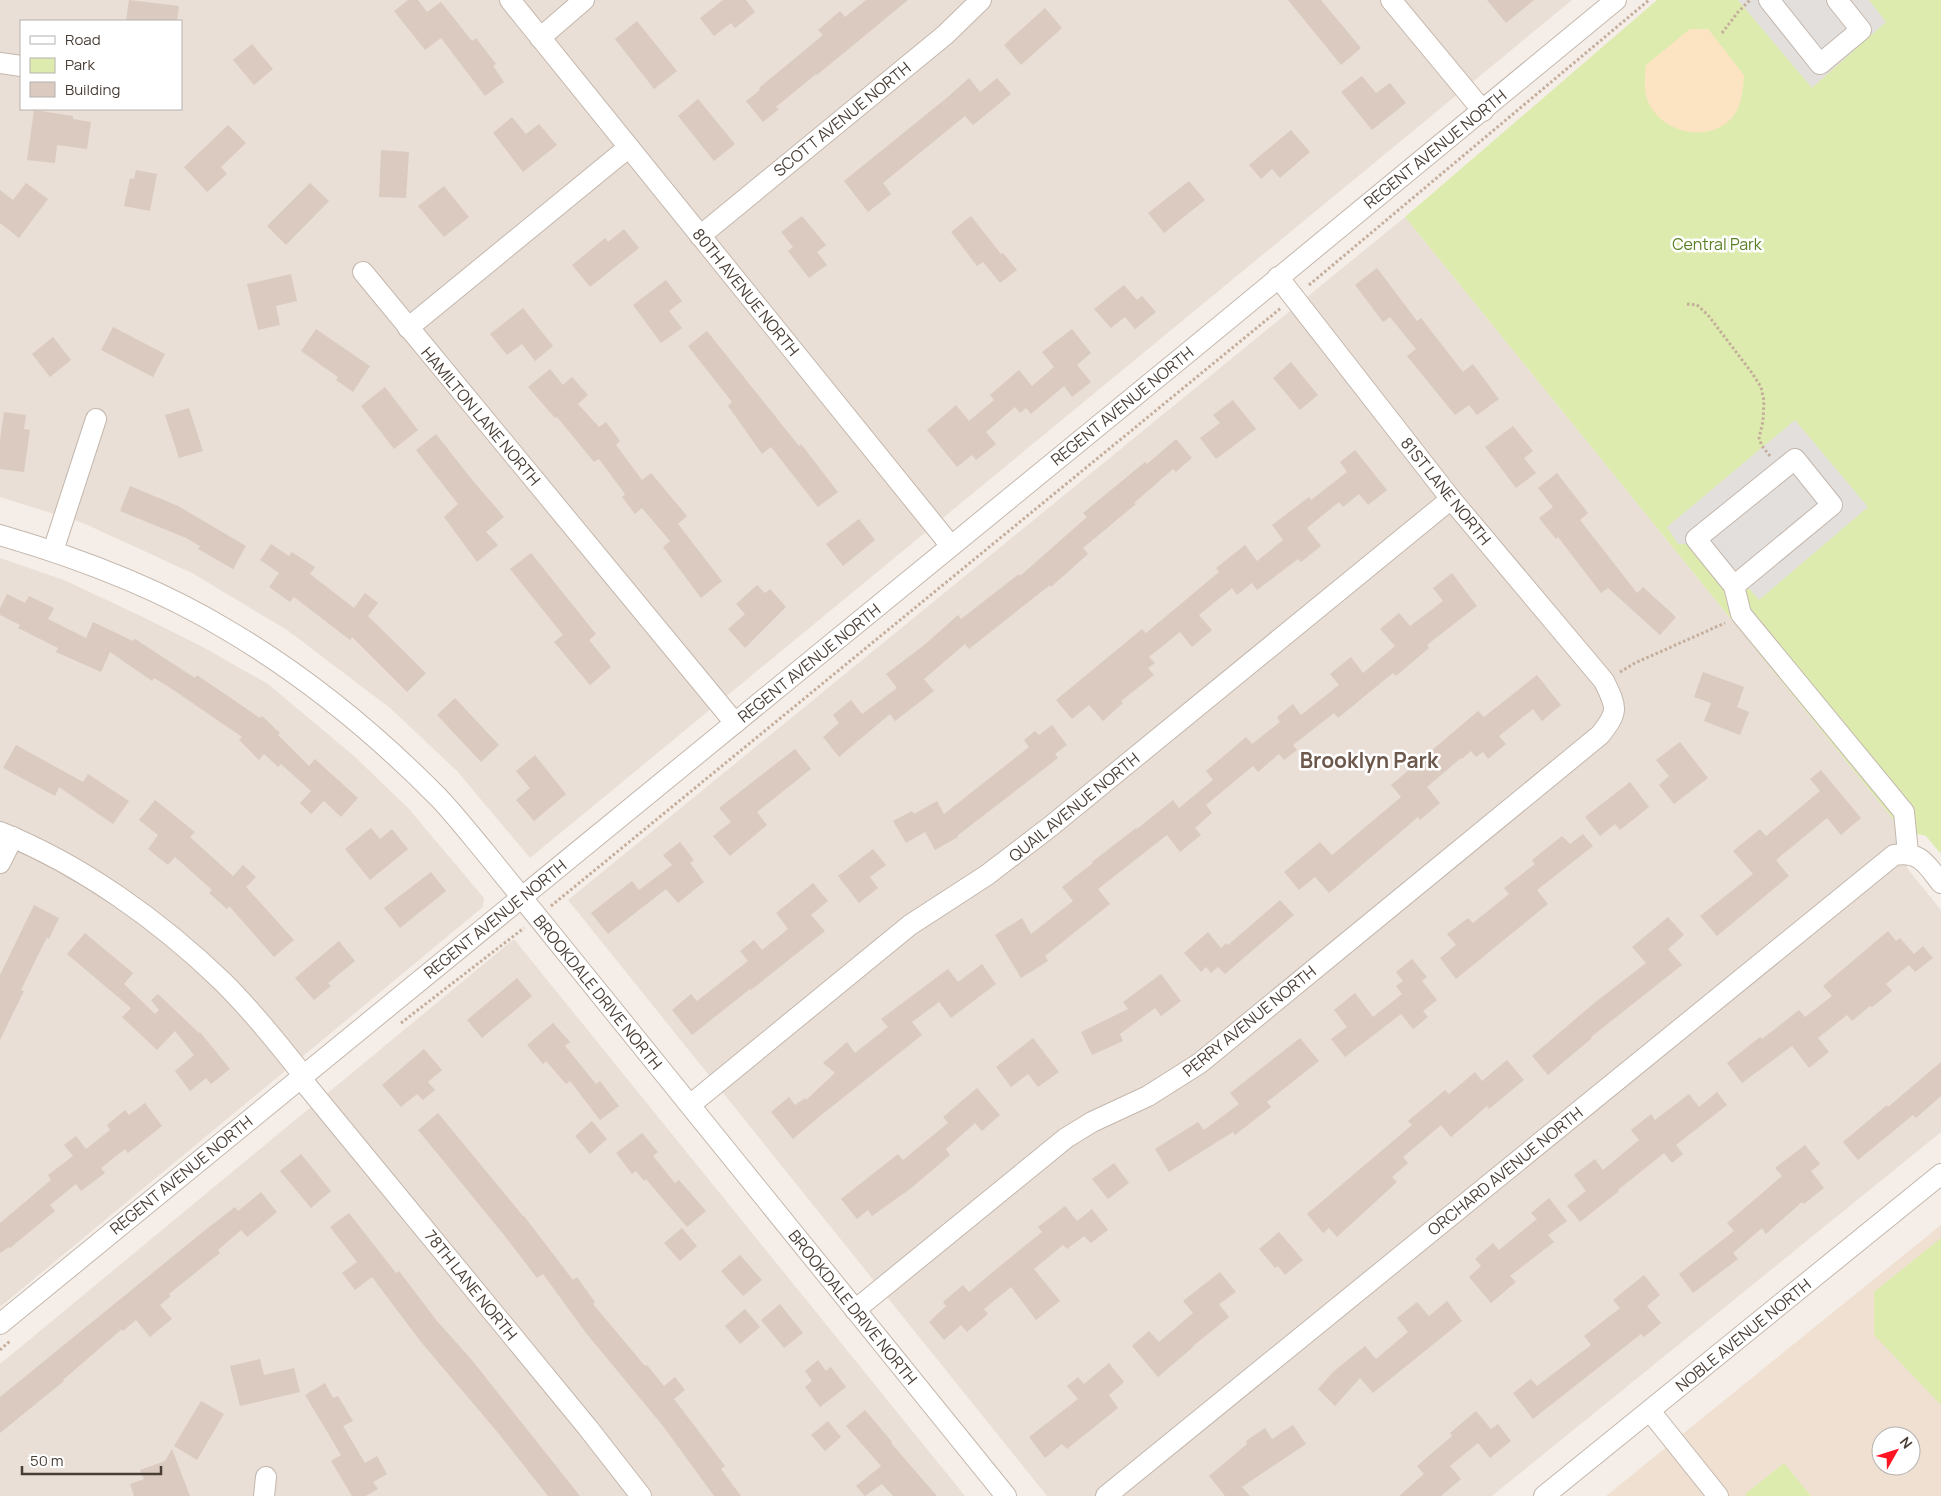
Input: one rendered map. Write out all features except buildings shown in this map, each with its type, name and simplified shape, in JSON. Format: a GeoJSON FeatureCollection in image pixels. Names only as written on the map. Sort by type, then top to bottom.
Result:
{"type":"FeatureCollection","features":[{"type":"Feature","properties":{"kind":"street","name":"80TH AVENUE NORTH"},"geometry":{"type":"LineString","coordinates":[[510,0],[951,546]]}},
{"type":"Feature","properties":{"kind":"street"},"geometry":{"type":"LineString","coordinates":[[540,38],[584,0]]}},
{"type":"Feature","properties":{"kind":"street","name":"SCOTT AVENUE NORTH"},"geometry":{"type":"LineString","coordinates":[[700,236],[945,35],[981,0]]}},
{"type":"Feature","properties":{"kind":"street"},"geometry":{"type":"LineString","coordinates":[[1391,0],[1483,111]]}},
{"type":"Feature","properties":{"kind":"street","name":"REGENT AVENUE NORTH"},"geometry":{"type":"LineString","coordinates":[[0,1324],[1483,111],[1616,0]]}},
{"type":"Feature","properties":{"kind":"street"},"geometry":{"type":"LineString","coordinates":[[1769,0],[1820,64],[1861,30],[1838,0]]}},
{"type":"Feature","properties":{"kind":"street"},"geometry":{"type":"LineString","coordinates":[[0,63],[20,66]]}},
{"type":"Feature","properties":{"kind":"street"},"geometry":{"type":"LineString","coordinates":[[408,328],[629,147]]}},
{"type":"Feature","properties":{"kind":"street","name":"HAMILTON LANE NORTH"},"geometry":{"type":"LineString","coordinates":[[363,272],[735,723]]}},
{"type":"Feature","properties":{"kind":"street","name":"81ST LANE NORTH"},"geometry":{"type":"LineString","coordinates":[[1278,277],[1451,500],[1604,681],[1614,703]]}},
{"type":"Feature","properties":{"kind":"street"},"geometry":{"type":"LineString","coordinates":[[53,551],[96,419]]}},
{"type":"Feature","properties":{"kind":"street"},"geometry":{"type":"LineString","coordinates":[[1734,586],[1832,505],[1795,459],[1696,539],[1734,586],[1742,614],[1904,812],[1908,853],[1920,858],[1941,883]]}},
{"type":"Feature","properties":{"kind":"street","name":"QUAIL AVENUE NORTH"},"geometry":{"type":"LineString","coordinates":[[690,1105],[910,925],[987,875],[1051,826],[1451,500]]}},
{"type":"Feature","properties":{"kind":"street","name":"BROOKDALE DRIVE NORTH"},"geometry":{"type":"LineString","coordinates":[[0,535],[53,551],[155,592],[229,630],[299,677],[368,732],[439,798],[1006,1496]]}},
{"type":"Feature","properties":{"kind":"street","name":"PERRY AVENUE NORTH"},"geometry":{"type":"LineString","coordinates":[[855,1310],[1066,1138],[1092,1122],[1148,1096],[1200,1063],[1600,735],[1612,721],[1614,703]]}},
{"type":"Feature","properties":{"kind":"street"},"geometry":{"type":"LineString","coordinates":[[0,863],[7,834]]}},
{"type":"Feature","properties":{"kind":"street","name":"78TH LANE NORTH"},"geometry":{"type":"LineString","coordinates":[[7,834],[65,864],[123,900],[176,939],[224,984],[268,1032],[303,1075],[303,1081],[307,1086],[641,1496]]}},
{"type":"Feature","properties":{"kind":"street","name":"ORCHARD AVENUE NORTH"},"geometry":{"type":"LineString","coordinates":[[1106,1496],[1882,863],[1894,855],[1908,853]]}},
{"type":"Feature","properties":{"kind":"street","name":"NOBLE AVENUE NORTH"},"geometry":{"type":"LineString","coordinates":[[1544,1496],[1941,1174]]}},
{"type":"Feature","properties":{"kind":"street"},"geometry":{"type":"LineString","coordinates":[[1650,1411],[1718,1496]]}},
{"type":"Feature","properties":{"kind":"path"},"geometry":{"type":"LineString","coordinates":[[1303,290],[1649,0]]}},
{"type":"Feature","properties":{"kind":"path"},"geometry":{"type":"LineString","coordinates":[[1722,33],[1738,12],[1751,0]]}},
{"type":"Feature","properties":{"kind":"path"},"geometry":{"type":"LineString","coordinates":[[1687,304],[1697,305],[1708,315],[1761,387],[1764,401],[1763,421],[1759,438],[1762,446],[1782,470]]}},
{"type":"Feature","properties":{"kind":"path"},"geometry":{"type":"LineString","coordinates":[[554,903],[1284,305]]}},
{"type":"Feature","properties":{"kind":"path"},"geometry":{"type":"LineString","coordinates":[[1604,681],[1636,663],[1742,614]]}},
{"type":"Feature","properties":{"kind":"shaded area"},"geometry":{"type":"Polygon","coordinates":[[[0,0],[1572,0],[530,858],[457,771],[390,708],[287,630],[192,573],[83,523],[0,497],[0,0]]]}},
{"type":"Feature","properties":{"kind":"shaded area"},"geometry":{"type":"Polygon","coordinates":[[[1738,0],[1869,0],[1886,22],[1812,88],[1738,0]]]}},
{"type":"Feature","properties":{"kind":"shaded area"},"geometry":{"type":"Polygon","coordinates":[[[1405,217],[1902,830],[1907,868],[1941,910],[1941,1132],[1492,1496],[1047,1496],[568,900],[1405,217]]]}},
{"type":"Feature","properties":{"kind":"shaded area"},"geometry":{"type":"Polygon","coordinates":[[[1795,420],[1868,507],[1759,600],[1711,544],[1678,544],[1667,527],[1795,420]]]}},
{"type":"Feature","properties":{"kind":"shaded area"},"geometry":{"type":"Polygon","coordinates":[[[0,558],[64,580],[143,617],[201,646],[268,684],[354,756],[408,808],[484,898],[483,907],[0,1307],[0,558]]]}},
{"type":"Feature","properties":{"kind":"shaded area"},"geometry":{"type":"Polygon","coordinates":[[[514,939],[965,1496],[0,1496],[0,1364],[514,939]]]}},
{"type":"Feature","properties":{"kind":"shaded area"},"geometry":{"type":"Polygon","coordinates":[[[1941,1225],[1941,1496],[1606,1496],[1941,1225]]]}},
{"type":"Feature","properties":{"kind":"green space","name":"Central Park"},"geometry":{"type":"Polygon","coordinates":[[[1657,0],[1941,0],[1941,854],[1926,836],[1902,830],[1405,217],[1657,0]]]}},
{"type":"Feature","properties":{"kind":"green space"},"geometry":{"type":"Polygon","coordinates":[[[1941,1238],[1941,1405],[1874,1335],[1874,1292],[1941,1238]]]}},
{"type":"Feature","properties":{"kind":"green space"},"geometry":{"type":"Polygon","coordinates":[[[1784,1463],[1811,1496],[1747,1496],[1745,1494],[1784,1463]]]}},
{"type":"Feature","properties":{"kind":"sand"},"geometry":{"type":"Polygon","coordinates":[[[1690,29],[1708,29],[1744,75],[1741,98],[1735,114],[1720,127],[1708,131],[1695,132],[1670,126],[1651,108],[1646,96],[1646,65],[1690,29]]]}},
{"type":"Feature","properties":{"kind":"district","name":"Brooklyn Park"},"geometry":{"type":"Point","coordinates":[1369,760]}}]}
